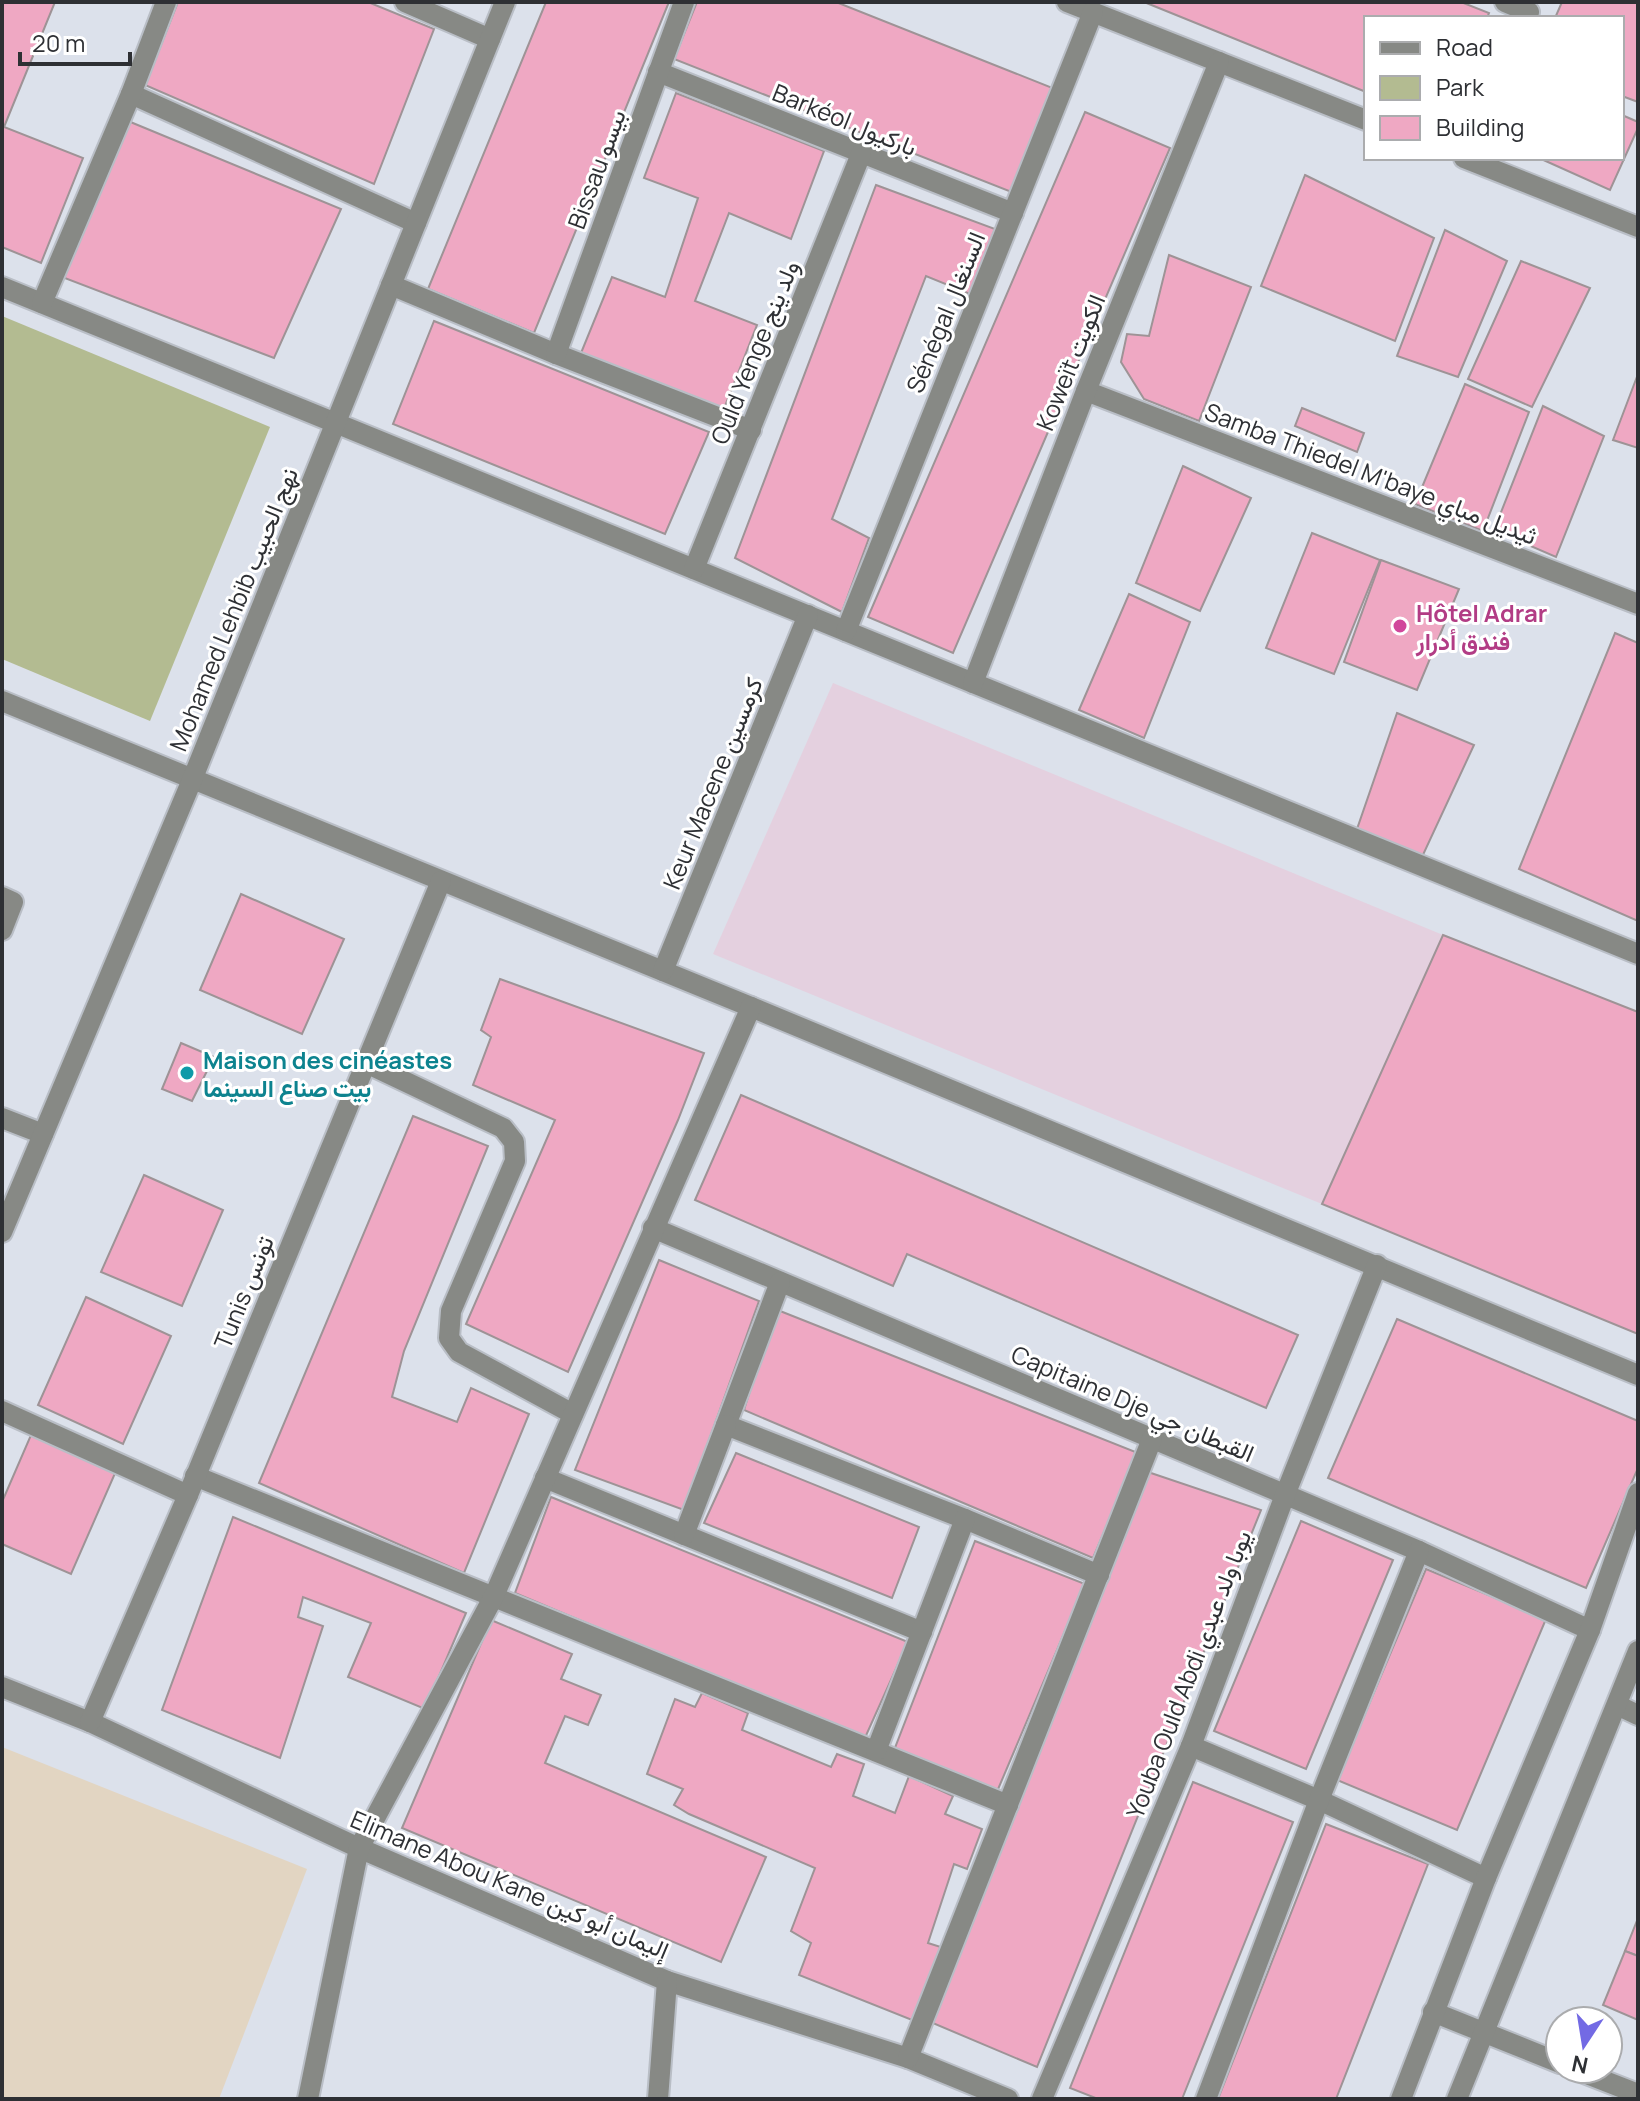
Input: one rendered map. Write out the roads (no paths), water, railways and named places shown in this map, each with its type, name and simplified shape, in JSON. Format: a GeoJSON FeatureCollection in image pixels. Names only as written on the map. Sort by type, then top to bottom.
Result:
{"type":"FeatureCollection","features":[{"type":"Feature","properties":{"kind":"street"},"geometry":{"type":"LineString","coordinates":[[42,303],[131,94],[166,2]]}},
{"type":"Feature","properties":{"kind":"street"},"geometry":{"type":"LineString","coordinates":[[405,2],[490,39]]}},
{"type":"Feature","properties":{"kind":"street","name":"Mohamed Lehbib نهج الحبيب"},"geometry":{"type":"LineString","coordinates":[[2,1232],[192,780],[505,2]]}},
{"type":"Feature","properties":{"kind":"street","name":"Bissau بيسو"},"geometry":{"type":"LineString","coordinates":[[556,354],[684,2]]}},
{"type":"Feature","properties":{"kind":"street"},"geometry":{"type":"LineString","coordinates":[[1067,2],[1364,119]]}},
{"type":"Feature","properties":{"kind":"street"},"geometry":{"type":"LineString","coordinates":[[1505,2],[1529,11]]}},
{"type":"Feature","properties":{"kind":"street","name":"Sénégal السنغال"},"geometry":{"type":"LineString","coordinates":[[846,631],[1093,12]]}},
{"type":"Feature","properties":{"kind":"street","name":"Koweït الكويت"},"geometry":{"type":"LineString","coordinates":[[973,683],[1086,391],[1219,62]]}},
{"type":"Feature","properties":{"kind":"street","name":"Barkéol باركيول"},"geometry":{"type":"LineString","coordinates":[[658,72],[1013,213]]}},
{"type":"Feature","properties":{"kind":"street"},"geometry":{"type":"LineString","coordinates":[[131,94],[416,223]]}},
{"type":"Feature","properties":{"kind":"street","name":"Ould Yenge ولد ينج"},"geometry":{"type":"LineString","coordinates":[[694,569],[861,154]]}},
{"type":"Feature","properties":{"kind":"street"},"geometry":{"type":"LineString","coordinates":[[1471,160],[1638,227]]}},
{"type":"Feature","properties":{"kind":"street"},"geometry":{"type":"LineString","coordinates":[[391,285],[751,430]]}},
{"type":"Feature","properties":{"kind":"street"},"geometry":{"type":"LineString","coordinates":[[2,287],[1638,954]]}},
{"type":"Feature","properties":{"kind":"street","name":"Samba Thiedel M'baye ثيديل مباي"},"geometry":{"type":"LineString","coordinates":[[1086,391],[1638,604]]}},
{"type":"Feature","properties":{"kind":"street","name":"Keur Macene كرمسين"},"geometry":{"type":"LineString","coordinates":[[663,971],[808,615]]}},
{"type":"Feature","properties":{"kind":"street"},"geometry":{"type":"LineString","coordinates":[[2,701],[1638,1375]]}},
{"type":"Feature","properties":{"kind":"street","name":"Tunis تونس"},"geometry":{"type":"LineString","coordinates":[[90,1722],[192,1485],[441,881]]}},
{"type":"Feature","properties":{"kind":"street"},"geometry":{"type":"LineString","coordinates":[[2,897],[13,902],[2,930]]}},
{"type":"Feature","properties":{"kind":"street"},"geometry":{"type":"LineString","coordinates":[[308,2099],[359,1848],[494,1596],[751,1007]]}},
{"type":"Feature","properties":{"kind":"street"},"geometry":{"type":"LineString","coordinates":[[366,1063],[503,1128],[514,1142],[515,1161],[451,1311],[449,1338],[459,1352],[573,1414]]}},
{"type":"Feature","properties":{"kind":"street"},"geometry":{"type":"LineString","coordinates":[[2,1118],[43,1134]]}},
{"type":"Feature","properties":{"kind":"street","name":"Capitaine Dje القبطان جي"},"geometry":{"type":"LineString","coordinates":[[653,1228],[1419,1551],[1590,1630]]}},
{"type":"Feature","properties":{"kind":"street","name":"Youba Ould Abdi يوبا ولد عبدي"},"geometry":{"type":"LineString","coordinates":[[1042,2099],[1191,1746],[1285,1495],[1377,1265]]}},
{"type":"Feature","properties":{"kind":"street"},"geometry":{"type":"LineString","coordinates":[[684,1535],[780,1282]]}},
{"type":"Feature","properties":{"kind":"street"},"geometry":{"type":"LineString","coordinates":[[2,1411],[494,1596],[1008,1805]]}},
{"type":"Feature","properties":{"kind":"street"},"geometry":{"type":"LineString","coordinates":[[726,1425],[1099,1575]]}},
{"type":"Feature","properties":{"kind":"street"},"geometry":{"type":"LineString","coordinates":[[908,2058],[1152,1439]]}},
{"type":"Feature","properties":{"kind":"street"},"geometry":{"type":"LineString","coordinates":[[545,1478],[922,1632]]}},
{"type":"Feature","properties":{"kind":"street"},"geometry":{"type":"LineString","coordinates":[[1401,2099],[1486,1878],[1590,1630],[1638,1493]]}},
{"type":"Feature","properties":{"kind":"street"},"geometry":{"type":"LineString","coordinates":[[876,1751],[965,1519]]}},
{"type":"Feature","properties":{"kind":"street"},"geometry":{"type":"LineString","coordinates":[[1206,2099],[1319,1800],[1419,1551]]}},
{"type":"Feature","properties":{"kind":"street"},"geometry":{"type":"LineString","coordinates":[[1457,2099],[1638,1651]]}},
{"type":"Feature","properties":{"kind":"street","name":"Elimane Abou Kane إليمان أبو كين"},"geometry":{"type":"LineString","coordinates":[[2,1687],[90,1722],[359,1848],[667,1981],[908,2058],[1008,2099]]}},
{"type":"Feature","properties":{"kind":"street"},"geometry":{"type":"LineString","coordinates":[[1617,1705],[1638,1715]]}},
{"type":"Feature","properties":{"kind":"street"},"geometry":{"type":"LineString","coordinates":[[1191,1746],[1319,1800],[1486,1878]]}},
{"type":"Feature","properties":{"kind":"street"},"geometry":{"type":"LineString","coordinates":[[658,2099],[667,1981]]}},
{"type":"Feature","properties":{"kind":"street"},"geometry":{"type":"LineString","coordinates":[[1433,2012],[1544,2057]]}},
{"type":"Feature","properties":{"kind":"street"},"geometry":{"type":"LineString","coordinates":[[1615,2085],[1638,2094]]}},
{"type":"Feature","properties":{"kind":"place","name":"Hôtel Adrar فندق أدرار"},"geometry":{"type":"Point","coordinates":[1400,626]}},
{"type":"Feature","properties":{"kind":"place","name":"Maison des cinéastes بيت صناع السينما"},"geometry":{"type":"Point","coordinates":[187,1073]}}]}
